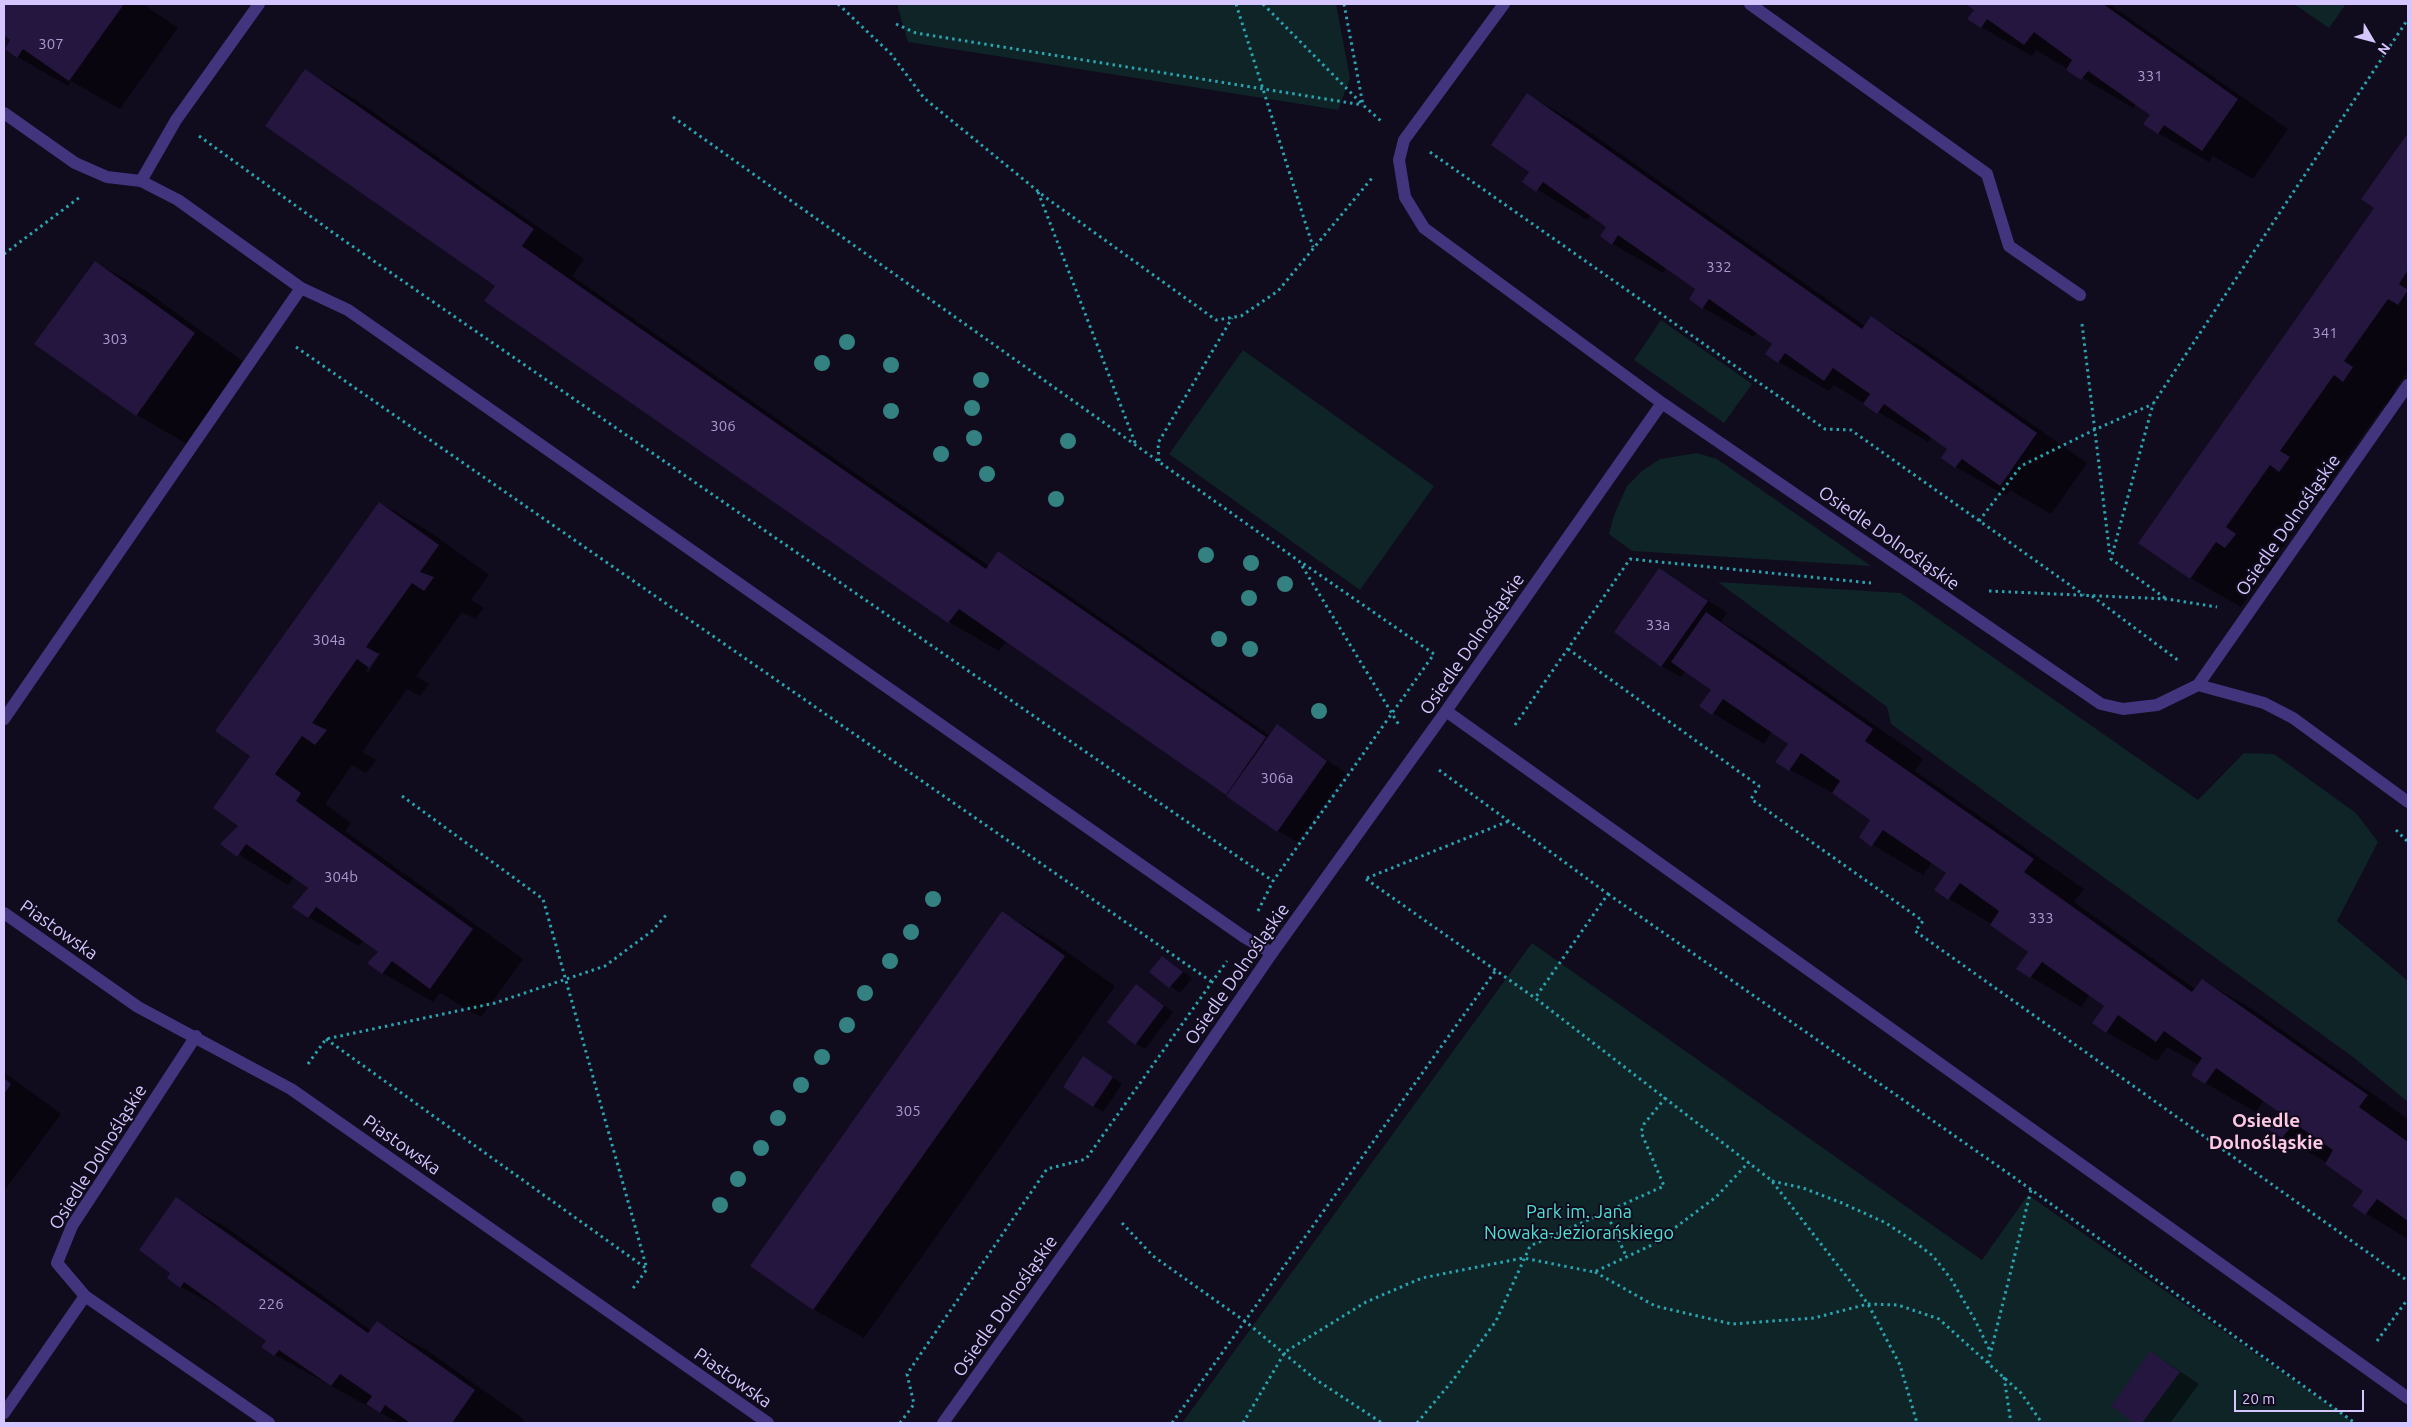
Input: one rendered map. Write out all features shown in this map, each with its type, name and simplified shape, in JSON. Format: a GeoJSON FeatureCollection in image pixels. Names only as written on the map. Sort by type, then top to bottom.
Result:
{"type":"FeatureCollection","features":[{"type":"Feature","properties":{"kind":"street"},"geometry":{"type":"LineString","coordinates":[[141,182],[176,120],[260,4]]}},
{"type":"Feature","properties":{"kind":"street"},"geometry":{"type":"LineString","coordinates":[[1504,4],[1404,140],[1400,160],[1405,197],[1424,228],[1662,403]]}},
{"type":"Feature","properties":{"kind":"street"},"geometry":{"type":"LineString","coordinates":[[1750,4],[1987,174],[2009,246],[2080,295]]}},
{"type":"Feature","properties":{"kind":"street"},"geometry":{"type":"LineString","coordinates":[[4,113],[75,164],[107,177],[141,182],[178,200],[301,288],[348,310],[1244,937],[1272,953]]}},
{"type":"Feature","properties":{"kind":"street"},"geometry":{"type":"LineString","coordinates":[[4,719],[273,332],[301,288]]}},
{"type":"Feature","properties":{"kind":"street","name":"Osiedle Dolnośląskie"},"geometry":{"type":"LineString","coordinates":[[943,1423],[1105,1196],[1272,953],[1446,711],[1662,403],[2101,704],[2123,709],[2157,706],[2198,685],[2408,385]]}},
{"type":"Feature","properties":{"kind":"street"},"geometry":{"type":"LineString","coordinates":[[2198,685],[2264,703],[2292,718],[2408,802]]}},
{"type":"Feature","properties":{"kind":"street"},"geometry":{"type":"LineString","coordinates":[[1446,711],[2408,1398]]}},
{"type":"Feature","properties":{"kind":"street","name":"Piastowska"},"geometry":{"type":"LineString","coordinates":[[4,913],[138,1007],[292,1088],[768,1423]]}},
{"type":"Feature","properties":{"kind":"street","name":"Osiedle Dolnośląskie"},"geometry":{"type":"LineString","coordinates":[[196,1036],[72,1226],[57,1263],[85,1296],[268,1423]]}},
{"type":"Feature","properties":{"kind":"street"},"geometry":{"type":"LineString","coordinates":[[4,1413],[85,1296]]}},
{"type":"Feature","properties":{"kind":"path"},"geometry":{"type":"LineString","coordinates":[[838,4],[891,54],[924,98],[1038,191],[1216,320],[1241,316],[1278,291],[1404,140]]}},
{"type":"Feature","properties":{"kind":"path"},"geometry":{"type":"LineString","coordinates":[[1236,4],[1313,248]]}},
{"type":"Feature","properties":{"kind":"path"},"geometry":{"type":"LineString","coordinates":[[1263,4],[1364,105],[1404,140],[1426,149],[1825,429],[1851,430],[2084,595]]}},
{"type":"Feature","properties":{"kind":"path"},"geometry":{"type":"LineString","coordinates":[[1344,4],[1364,105]]}},
{"type":"Feature","properties":{"kind":"path"},"geometry":{"type":"LineString","coordinates":[[2111,559],[2153,404],[2408,19]]}},
{"type":"Feature","properties":{"kind":"path"},"geometry":{"type":"LineString","coordinates":[[896,24],[916,33],[1364,105]]}},
{"type":"Feature","properties":{"kind":"path"},"geometry":{"type":"LineString","coordinates":[[673,117],[1434,654],[1273,881],[1244,937],[1086,1159],[1047,1169],[907,1374],[914,1404],[900,1423]]}},
{"type":"Feature","properties":{"kind":"path"},"geometry":{"type":"LineString","coordinates":[[176,120],[342,239],[1273,881]]}},
{"type":"Feature","properties":{"kind":"path"},"geometry":{"type":"LineString","coordinates":[[4,254],[107,177]]}},
{"type":"Feature","properties":{"kind":"path"},"geometry":{"type":"LineString","coordinates":[[1038,191],[1136,445]]}},
{"type":"Feature","properties":{"kind":"path"},"geometry":{"type":"LineString","coordinates":[[2080,295],[2094,430],[2111,559],[2167,599]]}},
{"type":"Feature","properties":{"kind":"path"},"geometry":{"type":"LineString","coordinates":[[1159,461],[1158,443],[1233,317]]}},
{"type":"Feature","properties":{"kind":"path"},"geometry":{"type":"LineString","coordinates":[[273,332],[1212,982]]}},
{"type":"Feature","properties":{"kind":"path"},"geometry":{"type":"LineString","coordinates":[[1980,521],[2021,466],[2094,430],[2153,404]]}},
{"type":"Feature","properties":{"kind":"path"},"geometry":{"type":"LineString","coordinates":[[1499,749],[1630,559],[1873,583]]}},
{"type":"Feature","properties":{"kind":"path"},"geometry":{"type":"LineString","coordinates":[[1300,561],[1416,752],[1608,894],[2031,1190],[2355,1423]]}},
{"type":"Feature","properties":{"kind":"path"},"geometry":{"type":"LineString","coordinates":[[1979,590],[2167,599],[2248,612]]}},
{"type":"Feature","properties":{"kind":"path"},"geometry":{"type":"LineString","coordinates":[[1568,650],[1759,786],[1751,799],[1923,921],[1915,931],[2408,1281]]}},
{"type":"Feature","properties":{"kind":"path"},"geometry":{"type":"LineString","coordinates":[[402,796],[543,899],[647,1269]]}},
{"type":"Feature","properties":{"kind":"path"},"geometry":{"type":"LineString","coordinates":[[1509,821],[1366,879],[1535,998],[1666,1097],[1771,1180],[1868,1304],[1900,1365],[1917,1423]]}},
{"type":"Feature","properties":{"kind":"path"},"geometry":{"type":"LineString","coordinates":[[1535,998],[1608,894]]}},
{"type":"Feature","properties":{"kind":"path"},"geometry":{"type":"LineString","coordinates":[[292,1088],[326,1039],[495,1003],[605,966],[652,931],[668,913]]}},
{"type":"Feature","properties":{"kind":"path"},"geometry":{"type":"LineString","coordinates":[[1172,1423],[1496,970]]}},
{"type":"Feature","properties":{"kind":"path"},"geometry":{"type":"LineString","coordinates":[[326,1039],[647,1269]]}},
{"type":"Feature","properties":{"kind":"path"},"geometry":{"type":"LineString","coordinates":[[1417,1423],[1453,1380],[1496,1321],[1530,1246],[1664,1186],[1641,1132],[1644,1124],[1666,1097]]}},
{"type":"Feature","properties":{"kind":"path"},"geometry":{"type":"LineString","coordinates":[[1594,1272],[1652,1245],[1716,1197],[1749,1162]]}},
{"type":"Feature","properties":{"kind":"path"},"geometry":{"type":"LineString","coordinates":[[1771,1180],[1803,1188],[1886,1223],[1933,1256],[1975,1320],[1990,1351]]}},
{"type":"Feature","properties":{"kind":"path"},"geometry":{"type":"LineString","coordinates":[[1988,1363],[2031,1190]]}},
{"type":"Feature","properties":{"kind":"path"},"geometry":{"type":"LineString","coordinates":[[1606,1212],[1627,1258]]}},
{"type":"Feature","properties":{"kind":"path"},"geometry":{"type":"LineString","coordinates":[[1119,1220],[1153,1256],[1246,1322],[1285,1352],[1314,1379],[1382,1423]]}},
{"type":"Feature","properties":{"kind":"path"},"geometry":{"type":"LineString","coordinates":[[1242,1423],[1285,1352],[1366,1302],[1422,1278],[1524,1258],[1594,1272],[1655,1306],[1732,1324],[1814,1318],[1868,1304],[1898,1305],[1940,1319],[2022,1393],[2042,1423]]}},
{"type":"Feature","properties":{"kind":"path"},"geometry":{"type":"LineString","coordinates":[[614,1316],[647,1269]]}},
{"type":"Feature","properties":{"kind":"path"},"geometry":{"type":"LineString","coordinates":[[2361,1364],[2408,1299]]}},
{"type":"Feature","properties":{"kind":"path"},"geometry":{"type":"LineString","coordinates":[[2004,1376],[2011,1423]]}},
{"type":"Feature","properties":{"kind":"green space"},"geometry":{"type":"Polygon","coordinates":[[[897,4],[1336,4],[1350,78],[1338,110],[908,42],[897,4]]]}},
{"type":"Feature","properties":{"kind":"green space"},"geometry":{"type":"Polygon","coordinates":[[[2294,4],[2346,4],[2329,28],[2294,4]]]}},
{"type":"Feature","properties":{"kind":"green space"},"geometry":{"type":"Polygon","coordinates":[[[1661,320],[1752,384],[1724,423],[1634,360],[1661,320]]]}},
{"type":"Feature","properties":{"kind":"green space"},"geometry":{"type":"Polygon","coordinates":[[[1243,350],[1434,486],[1360,590],[1169,454],[1243,350]]]}},
{"type":"Feature","properties":{"kind":"green space"},"geometry":{"type":"Polygon","coordinates":[[[1697,453],[1717,459],[1871,566],[1632,551],[1609,534],[1614,515],[1627,486],[1642,471],[1660,459],[1697,453]]]}},
{"type":"Feature","properties":{"kind":"green space"},"geometry":{"type":"Polygon","coordinates":[[[1718,582],[1901,593],[2198,800],[2244,753],[2274,754],[2356,813],[2378,842],[2337,921],[2408,981],[2408,1102],[2353,1057],[1891,724],[1887,707],[1718,582]]]}},
{"type":"Feature","properties":{"kind":"green space","name":"Park im. Jana Nowaka-Jeziorańskiego"},"geometry":{"type":"Polygon","coordinates":[[[1532,943],[1982,1260],[2028,1195],[2355,1423],[1182,1423],[1532,943]]]}},
{"type":"Feature","properties":{"kind":"building"},"geometry":{"type":"Polygon","coordinates":[[[4,4],[124,4],[69,81],[23,49],[17,58],[5,49],[10,40],[4,35],[4,4]]]}},
{"type":"Feature","properties":{"kind":"building"},"geometry":{"type":"Polygon","coordinates":[[[1966,4],[2103,4],[2238,99],[2202,151],[2164,125],[2158,134],[2143,124],[2150,115],[2088,71],[2081,80],[2066,70],[2072,60],[2034,32],[2024,45],[1987,19],[1981,28],[1967,19],[1974,10],[1966,4]]]}},
{"type":"Feature","properties":{"kind":"building"},"geometry":{"type":"Polygon","coordinates":[[[305,69],[534,229],[522,246],[986,569],[998,551],[1266,737],[1226,795],[959,609],[948,623],[484,301],[495,286],[265,126],[305,69]]]}},
{"type":"Feature","properties":{"kind":"building"},"geometry":{"type":"Polygon","coordinates":[[[1527,93],[1862,329],[1871,316],[2037,433],[2000,486],[1962,459],[1955,468],[1941,458],[1947,449],[1884,404],[1877,414],[1863,404],[1870,394],[1833,368],[1824,381],[1785,353],[1778,363],[1765,354],[1772,344],[1709,299],[1702,309],[1689,299],[1695,289],[1618,235],[1612,245],[1600,236],[1606,227],[1543,182],[1536,192],[1522,182],[1529,172],[1491,145],[1527,93]]]}},
{"type":"Feature","properties":{"kind":"building"},"geometry":{"type":"Polygon","coordinates":[[[2408,133],[2408,270],[2399,284],[2408,290],[2398,305],[2388,299],[2344,361],[2353,367],[2343,382],[2334,375],[2280,451],[2290,457],[2279,472],[2270,465],[2226,527],[2236,534],[2225,548],[2216,542],[2190,579],[2138,543],[2374,208],[2361,199],[2408,133]]]}},
{"type":"Feature","properties":{"kind":"building"},"geometry":{"type":"Polygon","coordinates":[[[95,261],[195,333],[136,416],[34,344],[95,261]]]}},
{"type":"Feature","properties":{"kind":"building"},"geometry":{"type":"Polygon","coordinates":[[[379,502],[439,545],[420,572],[434,577],[424,591],[412,583],[366,647],[379,654],[369,668],[357,659],[312,723],[327,730],[315,745],[302,736],[275,774],[301,793],[296,801],[473,929],[430,989],[392,961],[382,974],[367,963],[378,952],[316,907],[308,918],[292,907],[308,888],[246,844],[237,857],[220,844],[238,826],[213,808],[250,756],[215,731],[379,502]]]}},
{"type":"Feature","properties":{"kind":"building"},"geometry":{"type":"Polygon","coordinates":[[[1659,568],[1708,601],[1661,667],[1614,632],[1659,568]]]}},
{"type":"Feature","properties":{"kind":"building"},"geometry":{"type":"Polygon","coordinates":[[[1706,612],[1873,729],[1865,741],[2034,859],[2024,872],[2192,992],[2202,979],[2368,1095],[2359,1107],[2408,1142],[2408,1221],[2377,1199],[2365,1215],[2352,1206],[2363,1191],[2325,1164],[2333,1150],[2294,1123],[2282,1138],[2266,1128],[2279,1112],[2216,1068],[2205,1084],[2191,1075],[2202,1058],[2164,1031],[2156,1042],[2118,1015],[2106,1033],[2092,1023],[2104,1006],[2042,962],[2030,978],[2016,969],[2028,952],[1990,925],[1999,911],[1960,883],[1948,900],[1934,890],[1946,873],[1883,830],[1871,847],[1859,837],[1870,820],[1832,793],[1840,781],[1801,753],[1789,771],[1775,762],[1788,744],[1723,699],[1712,715],[1699,706],[1711,690],[1671,662],[1706,612]]]}},
{"type":"Feature","properties":{"kind":"building"},"geometry":{"type":"Polygon","coordinates":[[[1277,724],[1327,761],[1277,832],[1226,796],[1277,724]]]}},
{"type":"Feature","properties":{"kind":"building"},"geometry":{"type":"Polygon","coordinates":[[[1002,911],[1065,956],[813,1310],[750,1266],[1002,911]]]}},
{"type":"Feature","properties":{"kind":"building"},"geometry":{"type":"Polygon","coordinates":[[[1162,956],[1183,972],[1169,988],[1149,972],[1162,956]]]}},
{"type":"Feature","properties":{"kind":"building"},"geometry":{"type":"Polygon","coordinates":[[[1136,984],[1164,1006],[1135,1045],[1107,1022],[1136,984]]]}},
{"type":"Feature","properties":{"kind":"building"},"geometry":{"type":"Polygon","coordinates":[[[1083,1056],[1113,1077],[1093,1107],[1063,1087],[1083,1056]]]}},
{"type":"Feature","properties":{"kind":"building"},"geometry":{"type":"Polygon","coordinates":[[[4,1078],[11,1084],[4,1094],[4,1078]]]}},
{"type":"Feature","properties":{"kind":"building"},"geometry":{"type":"Polygon","coordinates":[[[176,1197],[368,1333],[377,1321],[475,1390],[452,1423],[410,1423],[385,1405],[380,1413],[366,1404],[372,1396],[340,1374],[331,1386],[279,1350],[274,1356],[261,1347],[266,1341],[184,1282],[180,1288],[167,1278],[170,1273],[139,1250],[176,1197]]]}},
{"type":"Feature","properties":{"kind":"building"},"geometry":{"type":"Polygon","coordinates":[[[2150,1351],[2180,1372],[2142,1423],[2134,1423],[2111,1406],[2150,1351]]]}},
{"type":"Feature","properties":{"kind":"district","name":"Osiedle Dolnośląskie"},"geometry":{"type":"Point","coordinates":[2266,1132]}}]}
